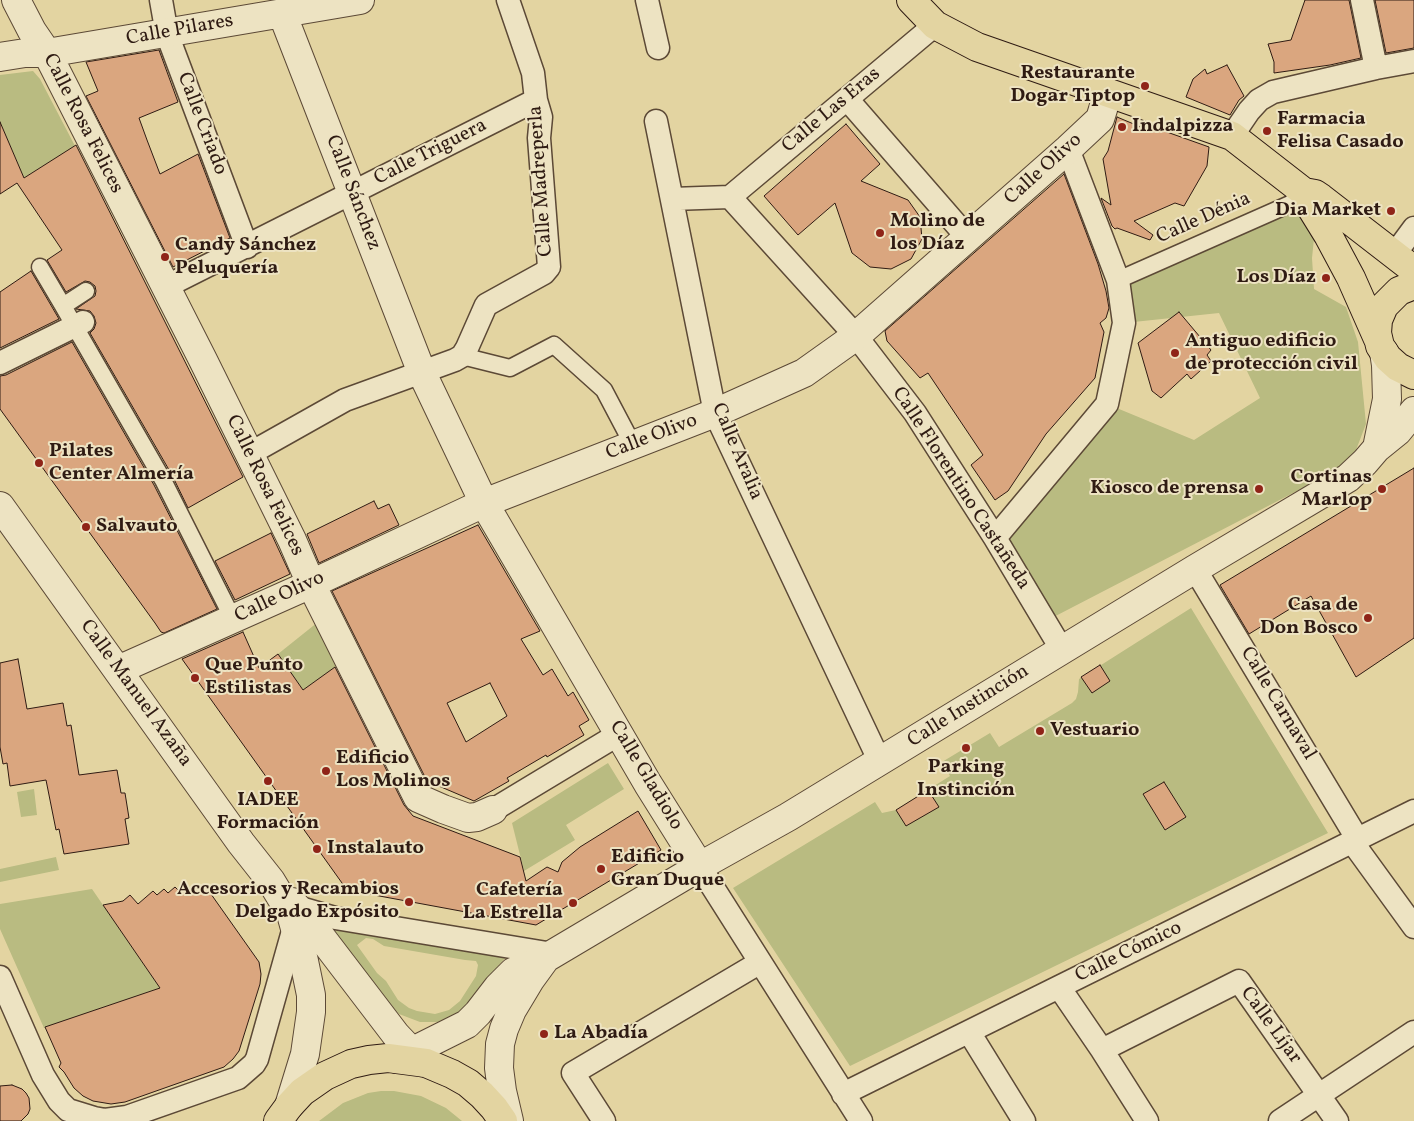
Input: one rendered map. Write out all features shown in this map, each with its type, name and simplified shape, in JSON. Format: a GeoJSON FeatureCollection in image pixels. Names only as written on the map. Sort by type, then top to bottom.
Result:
{"type":"FeatureCollection","features":[{"type":"Feature","properties":{"kind":"main road"},"geometry":{"type":"LineString","coordinates":[[911,0],[935,26],[977,47],[1232,136],[1304,192],[1315,194],[1321,198],[1404,262]]}},
{"type":"Feature","properties":{"kind":"main road"},"geometry":{"type":"LineString","coordinates":[[1304,192],[1307,201],[1351,278],[1381,346],[1398,368],[1414,375]]}},
{"type":"Feature","properties":{"kind":"main road"},"geometry":{"type":"LineString","coordinates":[[1381,346],[1378,320],[1384,306],[1399,291],[1414,285]]}},
{"type":"Feature","properties":{"kind":"main road"},"geometry":{"type":"LineString","coordinates":[[284,1113],[309,1086],[333,1071],[369,1060],[412,1058],[444,1069],[468,1083],[488,1101],[503,1121]]}},
{"type":"Feature","properties":{"kind":"street","name":"Calle Rosa Felices"},"geometry":{"type":"LineString","coordinates":[[16,0],[46,53],[165,287],[292,540],[310,584],[418,798],[468,818],[476,817],[493,810],[619,734]]}},
{"type":"Feature","properties":{"kind":"street","name":"Calle Criado"},"geometry":{"type":"LineString","coordinates":[[161,0],[167,34],[246,246]]}},
{"type":"Feature","properties":{"kind":"street","name":"Calle Pilares"},"geometry":{"type":"LineString","coordinates":[[0,57],[25,52],[46,53],[167,34],[279,7],[360,0]]}},
{"type":"Feature","properties":{"kind":"street","name":"Calle Madreperla"},"geometry":{"type":"LineString","coordinates":[[462,356],[486,305],[544,272],[549,267],[540,138],[541,118],[536,100],[533,73],[508,0]]}},
{"type":"Feature","properties":{"kind":"street"},"geometry":{"type":"LineString","coordinates":[[647,0],[658,48]]}},
{"type":"Feature","properties":{"kind":"street"},"geometry":{"type":"LineString","coordinates":[[1362,0],[1376,68]]}},
{"type":"Feature","properties":{"kind":"street","name":"Calle Sánchez"},"geometry":{"type":"LineString","coordinates":[[279,7],[422,373],[484,504]]}},
{"type":"Feature","properties":{"kind":"street","name":"Calle Las Eras"},"geometry":{"type":"LineString","coordinates":[[730,196],[935,26]]}},
{"type":"Feature","properties":{"kind":"street"},"geometry":{"type":"LineString","coordinates":[[1232,136],[1259,100],[1273,92],[1414,61]]}},
{"type":"Feature","properties":{"kind":"street","name":"Calle Olivo"},"geometry":{"type":"LineString","coordinates":[[118,670],[484,504],[715,413],[804,373],[856,336],[1068,149],[1100,118],[1108,93]]}},
{"type":"Feature","properties":{"kind":"street"},"geometry":{"type":"LineString","coordinates":[[847,98],[968,238]]}},
{"type":"Feature","properties":{"kind":"street","name":"Calle Triguera"},"geometry":{"type":"LineString","coordinates":[[165,287],[536,100]]}},
{"type":"Feature","properties":{"kind":"street","name":"Calle Aralia"},"geometry":{"type":"LineString","coordinates":[[656,121],[715,413],[880,762]]}},
{"type":"Feature","properties":{"kind":"street"},"geometry":{"type":"LineString","coordinates":[[995,538],[1107,404],[1124,322],[1118,280],[1068,149]]}},
{"type":"Feature","properties":{"kind":"street","name":"Calle Dénia"},"geometry":{"type":"LineString","coordinates":[[1118,280],[1290,204],[1304,192]]}},
{"type":"Feature","properties":{"kind":"street"},"geometry":{"type":"LineString","coordinates":[[672,199],[730,196]]}},
{"type":"Feature","properties":{"kind":"street","name":"Calle Florentino Castañeda"},"geometry":{"type":"LineString","coordinates":[[730,196],[856,336],[915,413],[995,538],[1062,650]]}},
{"type":"Feature","properties":{"kind":"street"},"geometry":{"type":"LineString","coordinates":[[1404,262],[1414,228]]}},
{"type":"Feature","properties":{"kind":"street"},"geometry":{"type":"LineString","coordinates":[[40,267],[63,306],[78,324],[163,480],[233,619]]}},
{"type":"Feature","properties":{"kind":"street"},"geometry":{"type":"LineString","coordinates":[[63,306],[86,291]]}},
{"type":"Feature","properties":{"kind":"street"},"geometry":{"type":"LineString","coordinates":[[0,363],[78,324]]}},
{"type":"Feature","properties":{"kind":"street"},"geometry":{"type":"LineString","coordinates":[[249,454],[345,400],[422,373],[462,356],[510,368],[554,345],[604,390],[633,445]]}},
{"type":"Feature","properties":{"kind":"street","name":"Calle Instinción"},"geometry":{"type":"LineString","coordinates":[[1381,346],[1386,365],[1387,399],[1394,437]]}},
{"type":"Feature","properties":{"kind":"street","name":"Calle Instinción"},"geometry":{"type":"LineString","coordinates":[[412,1058],[467,1024],[513,972],[550,956],[788,817],[1348,478],[1394,437],[1414,411]]}},
{"type":"Feature","properties":{"kind":"street","name":"Calle Gladiolo"},"geometry":{"type":"LineString","coordinates":[[484,504],[700,868],[861,1121]]}},
{"type":"Feature","properties":{"kind":"street","name":"Calle Manuel Azaña"},"geometry":{"type":"LineString","coordinates":[[0,506],[285,902],[296,916],[312,925],[396,1034],[412,1058]]}},
{"type":"Feature","properties":{"kind":"street","name":"Calle Carnaval"},"geometry":{"type":"LineString","coordinates":[[1195,569],[1355,841],[1414,927]]}},
{"type":"Feature","properties":{"kind":"street","name":"Calle Cómico"},"geometry":{"type":"LineString","coordinates":[[843,1094],[1414,811]]}},
{"type":"Feature","properties":{"kind":"street"},"geometry":{"type":"LineString","coordinates":[[0,977],[43,1074],[59,1101],[68,1110],[105,1120],[122,1118],[238,1078],[254,1064],[257,1059],[296,916],[335,918],[550,956]]}},
{"type":"Feature","properties":{"kind":"street","name":"Calle Manuel Azaña"},"geometry":{"type":"LineString","coordinates":[[284,1113],[303,1060],[311,1012],[309,984],[296,916]]}},
{"type":"Feature","properties":{"kind":"street","name":"Calle Instinción"},"geometry":{"type":"LineString","coordinates":[[509,1121],[500,1074],[500,1044],[512,1010],[530,980],[550,956]]}},
{"type":"Feature","properties":{"kind":"street"},"geometry":{"type":"LineString","coordinates":[[604,1121],[572,1073],[759,963]]}},
{"type":"Feature","properties":{"kind":"street","name":"Calle Líjar"},"geometry":{"type":"LineString","coordinates":[[1102,1050],[1239,981],[1337,1121]]}},
{"type":"Feature","properties":{"kind":"street"},"geometry":{"type":"LineString","coordinates":[[1059,987],[1147,1121]]}},
{"type":"Feature","properties":{"kind":"street"},"geometry":{"type":"LineString","coordinates":[[969,1032],[1024,1121]]}},
{"type":"Feature","properties":{"kind":"street"},"geometry":{"type":"LineString","coordinates":[[1280,1121],[1414,1032]]}},
{"type":"Feature","properties":{"kind":"green space"},"geometry":{"type":"Polygon","coordinates":[[[33,71],[40,79],[75,146],[24,178],[10,145],[0,152],[0,75],[33,71]]]}},
{"type":"Feature","properties":{"kind":"green space"},"geometry":{"type":"Polygon","coordinates":[[[1290,204],[1315,229],[1312,258],[1314,289],[1346,307],[1358,342],[1366,424],[1351,463],[1044,622],[995,538],[1107,404],[1194,440],[1260,398],[1219,313],[1124,323],[1118,280],[1290,204]]]}},
{"type":"Feature","properties":{"kind":"green space"},"geometry":{"type":"Polygon","coordinates":[[[1191,608],[1328,833],[850,1066],[733,888],[875,802],[882,813],[896,810],[950,776],[942,762],[990,733],[999,747],[1072,703],[1076,699],[1079,679],[1191,608]]]}},
{"type":"Feature","properties":{"kind":"green space"},"geometry":{"type":"Polygon","coordinates":[[[318,622],[340,664],[303,690],[278,654],[318,622]]]}},
{"type":"Feature","properties":{"kind":"green space"},"geometry":{"type":"Polygon","coordinates":[[[608,763],[624,789],[566,825],[575,840],[524,871],[512,823],[608,763]]]}},
{"type":"Feature","properties":{"kind":"green space"},"geometry":{"type":"Polygon","coordinates":[[[34,789],[37,815],[21,817],[17,792],[34,789]]]}},
{"type":"Feature","properties":{"kind":"green space"},"geometry":{"type":"Polygon","coordinates":[[[56,857],[59,870],[0,882],[0,869],[56,857]]]}},
{"type":"Feature","properties":{"kind":"green space"},"geometry":{"type":"Polygon","coordinates":[[[92,889],[160,988],[44,1028],[0,929],[0,904],[92,889]]]}},
{"type":"Feature","properties":{"kind":"green space"},"geometry":{"type":"Polygon","coordinates":[[[331,926],[506,957],[480,987],[474,998],[456,1015],[443,1022],[420,1022],[399,1014],[392,1008],[331,926]],[[366,938],[357,945],[377,973],[386,981],[398,1000],[417,1011],[435,1014],[449,1010],[460,1001],[476,976],[478,965],[476,961],[384,946],[373,939],[366,938]]]}},
{"type":"Feature","properties":{"kind":"green space"},"geometry":{"type":"Polygon","coordinates":[[[394,1091],[421,1096],[446,1108],[462,1121],[319,1121],[343,1103],[368,1093],[394,1091]]]}},
{"type":"Feature","properties":{"kind":"building"},"geometry":{"type":"Polygon","coordinates":[[[1305,0],[1349,0],[1361,58],[1330,65],[1274,73],[1274,62],[1268,44],[1291,40],[1305,0]]]}},
{"type":"Feature","properties":{"kind":"building"},"geometry":{"type":"Polygon","coordinates":[[[1375,0],[1414,0],[1414,48],[1386,53],[1375,0]]]}},
{"type":"Feature","properties":{"kind":"building"},"geometry":{"type":"Polygon","coordinates":[[[159,50],[178,102],[139,118],[147,140],[160,174],[198,154],[230,238],[173,267],[86,96],[98,91],[86,62],[159,50]]]}},
{"type":"Feature","properties":{"kind":"building"},"geometry":{"type":"Polygon","coordinates":[[[1227,65],[1244,96],[1239,100],[1230,115],[1186,97],[1193,79],[1205,69],[1207,74],[1227,65]]]}},
{"type":"Feature","properties":{"kind":"building"},"geometry":{"type":"Polygon","coordinates":[[[1117,117],[1148,130],[1150,126],[1209,147],[1207,166],[1184,206],[1175,203],[1134,221],[1153,235],[1150,240],[1117,228],[1115,229],[1101,198],[1111,205],[1103,159],[1108,151],[1117,117]]]}},
{"type":"Feature","properties":{"kind":"building"},"geometry":{"type":"Polygon","coordinates":[[[0,122],[24,178],[76,145],[243,477],[188,508],[172,475],[90,333],[96,323],[94,316],[90,311],[76,309],[95,296],[95,286],[85,281],[66,292],[47,260],[62,250],[17,183],[0,194],[0,122]]]}},
{"type":"Feature","properties":{"kind":"building"},"geometry":{"type":"Polygon","coordinates":[[[846,124],[880,164],[861,181],[908,200],[920,217],[922,239],[911,259],[891,269],[870,267],[852,253],[835,203],[798,235],[764,196],[846,124]]]}},
{"type":"Feature","properties":{"kind":"building"},"geometry":{"type":"Polygon","coordinates":[[[1064,174],[1098,264],[1109,308],[1106,318],[1100,323],[1104,332],[1095,378],[1046,434],[1008,491],[995,500],[971,465],[983,455],[928,373],[920,378],[887,341],[885,331],[1064,174]]]}},
{"type":"Feature","properties":{"kind":"building"},"geometry":{"type":"Polygon","coordinates":[[[31,271],[59,319],[0,348],[0,292],[31,271]]]}},
{"type":"Feature","properties":{"kind":"building","name":"Antiguo edificio de protección civil"},"geometry":{"type":"Polygon","coordinates":[[[1179,312],[1211,350],[1207,355],[1211,361],[1191,379],[1187,374],[1161,398],[1152,391],[1138,343],[1179,312]]]}},
{"type":"Feature","properties":{"kind":"building"},"geometry":{"type":"Polygon","coordinates":[[[72,342],[154,485],[217,609],[164,633],[161,632],[0,409],[0,376],[6,375],[72,342]]]}},
{"type":"Feature","properties":{"kind":"building"},"geometry":{"type":"Polygon","coordinates":[[[1414,468],[1414,638],[1356,677],[1311,596],[1249,634],[1220,585],[1414,468]]]}},
{"type":"Feature","properties":{"kind":"building"},"geometry":{"type":"Polygon","coordinates":[[[374,501],[378,509],[389,504],[399,525],[319,563],[307,534],[374,501]]]}},
{"type":"Feature","properties":{"kind":"building"},"geometry":{"type":"Polygon","coordinates":[[[478,525],[540,631],[521,639],[543,675],[552,669],[568,696],[573,692],[589,720],[579,726],[584,735],[507,778],[509,781],[474,801],[427,781],[332,591],[478,525]],[[490,683],[447,703],[466,742],[507,716],[490,683]]]}},
{"type":"Feature","properties":{"kind":"building"},"geometry":{"type":"Polygon","coordinates":[[[271,533],[290,574],[235,600],[215,561],[271,533]]]}},
{"type":"Feature","properties":{"kind":"building"},"geometry":{"type":"Polygon","coordinates":[[[243,632],[259,668],[278,654],[303,690],[335,667],[404,805],[413,816],[520,857],[526,881],[547,867],[558,872],[562,862],[580,847],[638,811],[661,850],[536,925],[347,890],[182,659],[243,632]]]}},
{"type":"Feature","properties":{"kind":"building"},"geometry":{"type":"Polygon","coordinates":[[[18,659],[27,709],[63,703],[67,726],[71,725],[79,775],[117,770],[121,793],[125,793],[129,818],[125,819],[129,844],[64,854],[59,829],[56,830],[46,780],[10,786],[7,763],[3,764],[0,747],[0,663],[18,659]]]}},
{"type":"Feature","properties":{"kind":"building"},"geometry":{"type":"Polygon","coordinates":[[[1100,665],[1110,681],[1092,693],[1081,677],[1100,665]]]}},
{"type":"Feature","properties":{"kind":"building"},"geometry":{"type":"Polygon","coordinates":[[[1164,782],[1186,817],[1165,830],[1143,794],[1164,782]]]}},
{"type":"Feature","properties":{"kind":"building"},"geometry":{"type":"Polygon","coordinates":[[[928,790],[939,807],[906,826],[896,810],[928,790]]]}},
{"type":"Feature","properties":{"kind":"building"},"geometry":{"type":"Polygon","coordinates":[[[185,886],[189,890],[206,887],[259,962],[260,984],[239,1051],[224,1067],[125,1102],[111,1104],[93,1101],[83,1096],[74,1088],[59,1067],[61,1063],[45,1027],[160,988],[103,905],[123,901],[130,895],[138,904],[153,891],[157,895],[164,889],[168,893],[175,887],[179,891],[185,886]]]}},
{"type":"Feature","properties":{"kind":"building"},"geometry":{"type":"Polygon","coordinates":[[[12,1085],[26,1093],[29,1098],[30,1109],[21,1121],[0,1121],[0,1086],[12,1085]]]}},
{"type":"Feature","properties":{"kind":"place","name":"Restaurante Dogar Tiptop"},"geometry":{"type":"Point","coordinates":[1145,86]}},
{"type":"Feature","properties":{"kind":"place","name":"Indalpizza"},"geometry":{"type":"Point","coordinates":[1122,127]}},
{"type":"Feature","properties":{"kind":"place","name":"Farmacia Felisa Casado"},"geometry":{"type":"Point","coordinates":[1267,131]}},
{"type":"Feature","properties":{"kind":"place","name":"Dia Market"},"geometry":{"type":"Point","coordinates":[1391,211]}},
{"type":"Feature","properties":{"kind":"place","name":"Molino de los Díaz"},"geometry":{"type":"Point","coordinates":[880,233]}},
{"type":"Feature","properties":{"kind":"place","name":"Candy Sánchez Peluquería"},"geometry":{"type":"Point","coordinates":[165,257]}},
{"type":"Feature","properties":{"kind":"place","name":"Los Díaz"},"geometry":{"type":"Point","coordinates":[1326,278]}},
{"type":"Feature","properties":{"kind":"place","name":"Antiguo edificio de protección civil"},"geometry":{"type":"Point","coordinates":[1175,353]}},
{"type":"Feature","properties":{"kind":"place","name":"Pilates Center Almería"},"geometry":{"type":"Point","coordinates":[39,463]}},
{"type":"Feature","properties":{"kind":"place","name":"Kiosco de prensa"},"geometry":{"type":"Point","coordinates":[1259,489]}},
{"type":"Feature","properties":{"kind":"place","name":"Cortinas Marlop"},"geometry":{"type":"Point","coordinates":[1382,489]}},
{"type":"Feature","properties":{"kind":"place","name":"Salvauto"},"geometry":{"type":"Point","coordinates":[86,527]}},
{"type":"Feature","properties":{"kind":"place","name":"Casa de Don Bosco"},"geometry":{"type":"Point","coordinates":[1368,618]}},
{"type":"Feature","properties":{"kind":"place","name":"Que Punto Estilistas"},"geometry":{"type":"Point","coordinates":[195,678]}},
{"type":"Feature","properties":{"kind":"place","name":"Vestuario"},"geometry":{"type":"Point","coordinates":[1040,731]}},
{"type":"Feature","properties":{"kind":"place","name":"Parking Instinción"},"geometry":{"type":"Point","coordinates":[966,748]}},
{"type":"Feature","properties":{"kind":"place","name":"Edificio Los Molinos"},"geometry":{"type":"Point","coordinates":[326,771]}},
{"type":"Feature","properties":{"kind":"place","name":"IADEE Formación"},"geometry":{"type":"Point","coordinates":[268,781]}},
{"type":"Feature","properties":{"kind":"place","name":"Instalauto"},"geometry":{"type":"Point","coordinates":[317,849]}},
{"type":"Feature","properties":{"kind":"place","name":"Edificio Gran Duque"},"geometry":{"type":"Point","coordinates":[601,869]}},
{"type":"Feature","properties":{"kind":"place","name":"Accesorios y Recambios Delgado Expósito"},"geometry":{"type":"Point","coordinates":[409,902]}},
{"type":"Feature","properties":{"kind":"place","name":"Cafetería La Estrella"},"geometry":{"type":"Point","coordinates":[573,903]}},
{"type":"Feature","properties":{"kind":"place","name":"La Abadía"},"geometry":{"type":"Point","coordinates":[544,1034]}}]}
